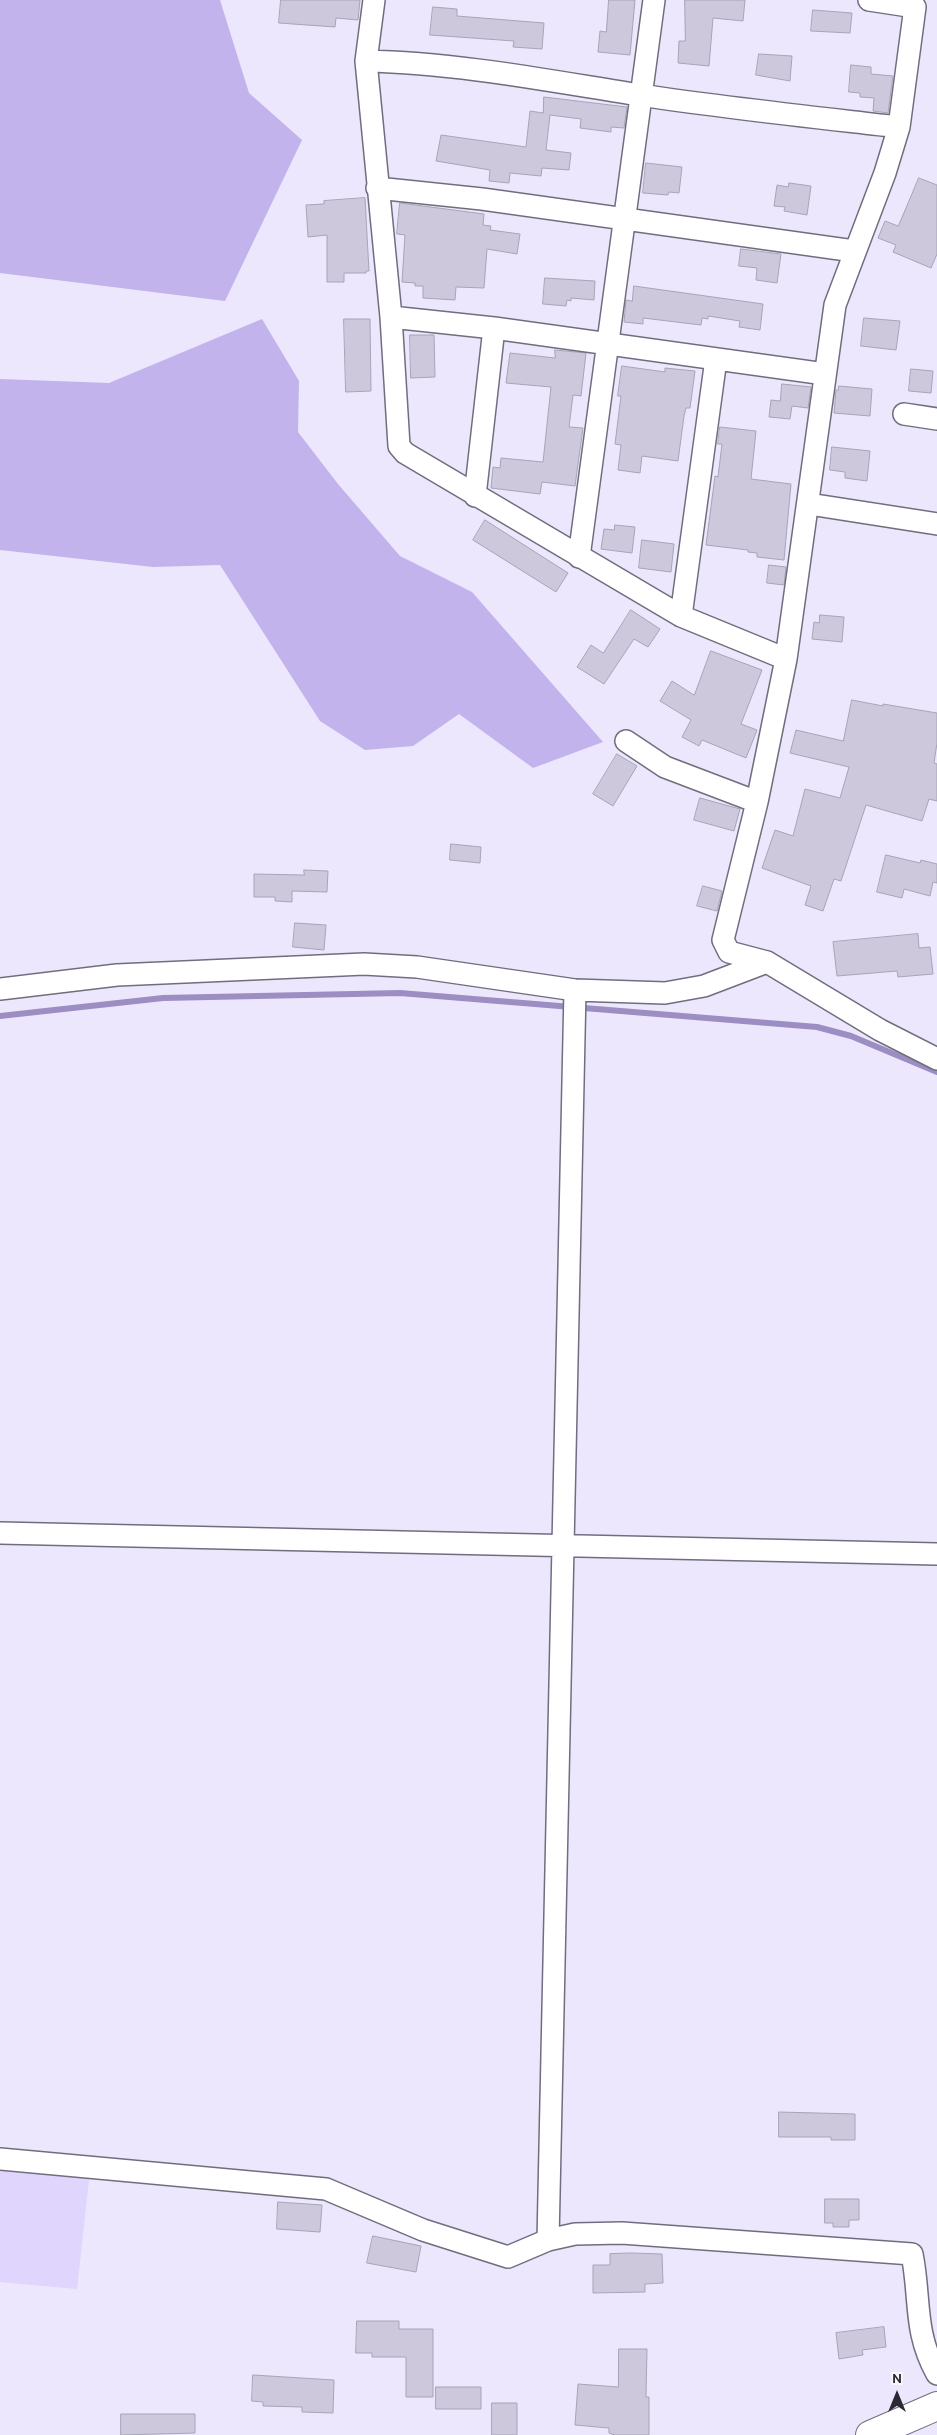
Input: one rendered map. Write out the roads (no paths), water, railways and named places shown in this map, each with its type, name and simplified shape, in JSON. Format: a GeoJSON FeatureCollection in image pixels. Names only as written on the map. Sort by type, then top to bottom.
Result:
{"type":"FeatureCollection","features":[{"type":"Feature","properties":{"kind":"highway"},"geometry":{"type":"LineString","coordinates":[[870,2435],[937,2406]]}},
{"type":"Feature","properties":{"kind":"street"},"geometry":{"type":"LineString","coordinates":[[374,0],[366,61],[391,317],[399,446],[405,453],[475,496],[681,616],[786,659]]}},
{"type":"Feature","properties":{"kind":"street"},"geometry":{"type":"LineString","coordinates":[[579,557],[654,0]]}},
{"type":"Feature","properties":{"kind":"street"},"geometry":{"type":"LineString","coordinates":[[869,0],[916,3],[899,128],[885,173],[835,305],[809,504],[786,659],[758,802],[723,940],[729,952],[766,962],[880,1030],[937,1059]]}},
{"type":"Feature","properties":{"kind":"street"},"geometry":{"type":"LineString","coordinates":[[366,61],[410,63],[556,81],[642,95],[899,128]]}},
{"type":"Feature","properties":{"kind":"street"},"geometry":{"type":"LineString","coordinates":[[377,188],[625,219],[854,251]]}},
{"type":"Feature","properties":{"kind":"street"},"geometry":{"type":"LineString","coordinates":[[391,317],[494,328],[825,374]]}},
{"type":"Feature","properties":{"kind":"street"},"geometry":{"type":"LineString","coordinates":[[475,496],[494,328]]}},
{"type":"Feature","properties":{"kind":"street"},"geometry":{"type":"LineString","coordinates":[[681,616],[716,358]]}},
{"type":"Feature","properties":{"kind":"street"},"geometry":{"type":"LineString","coordinates":[[904,414],[937,419]]}},
{"type":"Feature","properties":{"kind":"street"},"geometry":{"type":"LineString","coordinates":[[809,504],[937,524]]}},
{"type":"Feature","properties":{"kind":"street"},"geometry":{"type":"LineString","coordinates":[[626,741],[665,767],[758,802]]}},
{"type":"Feature","properties":{"kind":"street"},"geometry":{"type":"LineString","coordinates":[[0,989],[117,975],[364,964],[417,967],[575,990],[665,992],[704,986],[766,962]]}},
{"type":"Feature","properties":{"kind":"street"},"geometry":{"type":"LineString","coordinates":[[548,2240],[575,990]]}},
{"type":"Feature","properties":{"kind":"street"},"geometry":{"type":"LineString","coordinates":[[0,1533],[937,1554]]}},
{"type":"Feature","properties":{"kind":"street"},"geometry":{"type":"LineString","coordinates":[[0,2159],[326,2189],[423,2230],[508,2257],[548,2240],[575,2234],[622,2233],[912,2254],[918,2326],[929,2360],[937,2374]]}},
{"type":"Feature","properties":{"kind":"waterway"},"geometry":{"type":"LineString","coordinates":[[0,1016],[163,998],[400,993],[817,1027],[851,1036],[937,1072]]}}]}
